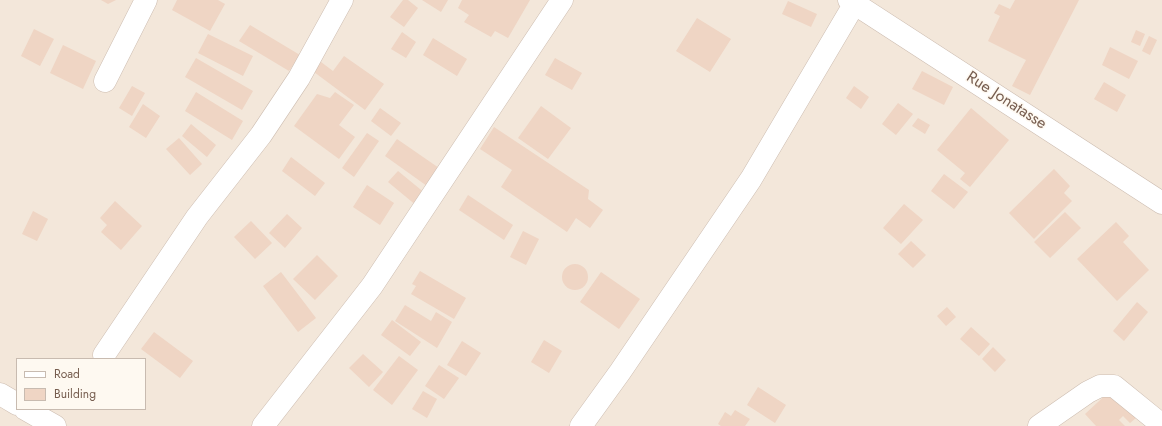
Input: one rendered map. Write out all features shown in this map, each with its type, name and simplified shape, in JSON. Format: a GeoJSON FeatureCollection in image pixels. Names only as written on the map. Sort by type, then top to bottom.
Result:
{"type":"FeatureCollection","features":[{"type":"Feature","properties":{"kind":"street"},"geometry":{"type":"LineString","coordinates":[[105,81],[146,0]]}},
{"type":"Feature","properties":{"kind":"street"},"geometry":{"type":"LineString","coordinates":[[104,354],[197,217],[261,136],[299,78],[342,0]]}},
{"type":"Feature","properties":{"kind":"street"},"geometry":{"type":"LineString","coordinates":[[263,426],[372,286],[562,0]]}},
{"type":"Feature","properties":{"kind":"street"},"geometry":{"type":"LineString","coordinates":[[581,426],[620,372],[751,180],[852,2]]}},
{"type":"Feature","properties":{"kind":"street","name":"Rue Jonatasse"},"geometry":{"type":"LineString","coordinates":[[852,2],[1162,203]]}},
{"type":"Feature","properties":{"kind":"street"},"geometry":{"type":"LineString","coordinates":[[1039,426],[1088,392],[1100,386],[1114,386],[1162,425]]}},
{"type":"Feature","properties":{"kind":"street"},"geometry":{"type":"LineString","coordinates":[[0,394],[16,403]]}},
{"type":"Feature","properties":{"kind":"street"},"geometry":{"type":"LineString","coordinates":[[27,410],[55,426]]}},
{"type":"Feature","properties":{"kind":"shaded area"},"geometry":{"type":"Polygon","coordinates":[[[0,0],[1162,0],[1162,426],[0,426],[0,0]]]}},
{"type":"Feature","properties":{"kind":"building"},"geometry":{"type":"Polygon","coordinates":[[[101,0],[116,0],[108,4],[101,0]]]}},
{"type":"Feature","properties":{"kind":"building"},"geometry":{"type":"Polygon","coordinates":[[[177,0],[218,0],[225,4],[210,31],[172,10],[177,0]]]}},
{"type":"Feature","properties":{"kind":"building"},"geometry":{"type":"Polygon","coordinates":[[[403,0],[408,0],[418,8],[404,27],[390,17],[403,0]]]}},
{"type":"Feature","properties":{"kind":"building"},"geometry":{"type":"Polygon","coordinates":[[[422,0],[448,0],[441,12],[422,0]]]}},
{"type":"Feature","properties":{"kind":"building"},"geometry":{"type":"Polygon","coordinates":[[[462,0],[530,0],[508,38],[495,31],[491,37],[464,22],[469,15],[458,8],[462,0]]]}},
{"type":"Feature","properties":{"kind":"building"},"geometry":{"type":"Polygon","coordinates":[[[1015,0],[1079,0],[1030,95],[1012,86],[1026,60],[988,41],[1000,16],[994,13],[999,4],[1010,9],[1015,0]]]}},
{"type":"Feature","properties":{"kind":"building"},"geometry":{"type":"Polygon","coordinates":[[[788,1],[817,14],[811,27],[782,14],[788,1]]]}},
{"type":"Feature","properties":{"kind":"building"},"geometry":{"type":"Polygon","coordinates":[[[697,18],[731,39],[710,72],[676,51],[697,18]]]}},
{"type":"Feature","properties":{"kind":"building"},"geometry":{"type":"Polygon","coordinates":[[[250,25],[300,55],[289,71],[239,41],[250,25]]]}},
{"type":"Feature","properties":{"kind":"building"},"geometry":{"type":"Polygon","coordinates":[[[34,29],[54,39],[40,66],[21,56],[34,29]]]}},
{"type":"Feature","properties":{"kind":"building"},"geometry":{"type":"Polygon","coordinates":[[[1136,30],[1145,34],[1140,46],[1131,42],[1136,30]]]}},
{"type":"Feature","properties":{"kind":"building"},"geometry":{"type":"Polygon","coordinates":[[[402,32],[416,42],[406,58],[391,49],[402,32]]]}},
{"type":"Feature","properties":{"kind":"building"},"geometry":{"type":"Polygon","coordinates":[[[208,34],[253,56],[243,76],[198,53],[208,34]]]}},
{"type":"Feature","properties":{"kind":"building"},"geometry":{"type":"Polygon","coordinates":[[[1149,36],[1157,40],[1150,55],[1142,51],[1149,36]]]}},
{"type":"Feature","properties":{"kind":"building"},"geometry":{"type":"Polygon","coordinates":[[[433,38],[467,59],[457,76],[423,55],[433,38]]]}},
{"type":"Feature","properties":{"kind":"building"},"geometry":{"type":"Polygon","coordinates":[[[63,45],[96,61],[83,89],[50,73],[63,45]]]}},
{"type":"Feature","properties":{"kind":"building"},"geometry":{"type":"Polygon","coordinates":[[[1110,47],[1138,61],[1129,79],[1102,65],[1110,47]]]}},
{"type":"Feature","properties":{"kind":"building"},"geometry":{"type":"Polygon","coordinates":[[[344,56],[384,84],[365,110],[314,72],[321,62],[333,71],[344,56]]]}},
{"type":"Feature","properties":{"kind":"building"},"geometry":{"type":"Polygon","coordinates":[[[196,58],[253,91],[242,110],[185,77],[196,58]]]}},
{"type":"Feature","properties":{"kind":"building"},"geometry":{"type":"Polygon","coordinates":[[[555,58],[582,73],[572,90],[545,75],[555,58]]]}},
{"type":"Feature","properties":{"kind":"building"},"geometry":{"type":"Polygon","coordinates":[[[922,71],[953,87],[944,105],[912,89],[922,71]]]}},
{"type":"Feature","properties":{"kind":"building"},"geometry":{"type":"Polygon","coordinates":[[[1104,82],[1126,95],[1117,112],[1094,99],[1104,82]]]}},
{"type":"Feature","properties":{"kind":"building"},"geometry":{"type":"Polygon","coordinates":[[[132,86],[145,93],[132,116],[119,108],[132,86]]]}},
{"type":"Feature","properties":{"kind":"building"},"geometry":{"type":"Polygon","coordinates":[[[854,86],[869,97],[861,109],[846,98],[854,86]]]}},
{"type":"Feature","properties":{"kind":"building"},"geometry":{"type":"Polygon","coordinates":[[[196,92],[243,121],[232,140],[185,111],[196,92]]]}},
{"type":"Feature","properties":{"kind":"building"},"geometry":{"type":"Polygon","coordinates":[[[335,92],[354,105],[339,125],[355,137],[339,159],[294,126],[317,94],[330,98],[335,92]]]}},
{"type":"Feature","properties":{"kind":"building"},"geometry":{"type":"Polygon","coordinates":[[[898,103],[913,114],[896,135],[882,124],[898,103]]]}},
{"type":"Feature","properties":{"kind":"building"},"geometry":{"type":"Polygon","coordinates":[[[143,104],[160,116],[146,138],[129,127],[143,104]]]}},
{"type":"Feature","properties":{"kind":"building"},"geometry":{"type":"Polygon","coordinates":[[[541,106],[571,128],[548,159],[518,138],[541,106]]]}},
{"type":"Feature","properties":{"kind":"building"},"geometry":{"type":"Polygon","coordinates":[[[380,108],[401,123],[391,136],[371,121],[380,108]]]}},
{"type":"Feature","properties":{"kind":"building"},"geometry":{"type":"Polygon","coordinates":[[[971,108],[1009,140],[970,187],[960,179],[965,173],[937,150],[971,108]]]}},
{"type":"Feature","properties":{"kind":"building"},"geometry":{"type":"Polygon","coordinates":[[[918,118],[930,125],[925,134],[912,126],[918,118]]]}},
{"type":"Feature","properties":{"kind":"building"},"geometry":{"type":"Polygon","coordinates":[[[191,124],[216,145],[207,157],[182,136],[191,124]]]}},
{"type":"Feature","properties":{"kind":"building"},"geometry":{"type":"Polygon","coordinates":[[[494,127],[589,190],[588,199],[603,210],[590,228],[576,218],[567,232],[501,187],[512,170],[480,149],[494,127]]]}},
{"type":"Feature","properties":{"kind":"building"},"geometry":{"type":"Polygon","coordinates":[[[367,133],[379,141],[354,177],[342,168],[367,133]]]}},
{"type":"Feature","properties":{"kind":"building"},"geometry":{"type":"Polygon","coordinates":[[[179,138],[202,164],[190,175],[166,149],[179,138]]]}},
{"type":"Feature","properties":{"kind":"building"},"geometry":{"type":"Polygon","coordinates":[[[397,139],[439,168],[427,186],[385,156],[397,139]]]}},
{"type":"Feature","properties":{"kind":"building"},"geometry":{"type":"Polygon","coordinates":[[[291,157],[325,183],[315,196],[282,171],[291,157]]]}},
{"type":"Feature","properties":{"kind":"building"},"geometry":{"type":"Polygon","coordinates":[[[1054,169],[1070,186],[1064,193],[1072,201],[1034,239],[1009,213],[1054,169]]]}},
{"type":"Feature","properties":{"kind":"building"},"geometry":{"type":"Polygon","coordinates":[[[398,171],[426,194],[417,206],[388,182],[398,171]]]}},
{"type":"Feature","properties":{"kind":"building"},"geometry":{"type":"Polygon","coordinates":[[[944,174],[968,192],[954,209],[931,191],[944,174]]]}},
{"type":"Feature","properties":{"kind":"building"},"geometry":{"type":"Polygon","coordinates":[[[367,185],[394,203],[380,225],[353,207],[367,185]]]}},
{"type":"Feature","properties":{"kind":"building"},"geometry":{"type":"Polygon","coordinates":[[[468,195],[513,225],[504,240],[459,210],[468,195]]]}},
{"type":"Feature","properties":{"kind":"building"},"geometry":{"type":"Polygon","coordinates":[[[115,201],[142,226],[121,250],[101,232],[107,225],[100,218],[115,201]]]}},
{"type":"Feature","properties":{"kind":"building"},"geometry":{"type":"Polygon","coordinates":[[[904,204],[923,220],[901,244],[883,228],[904,204]]]}},
{"type":"Feature","properties":{"kind":"building"},"geometry":{"type":"Polygon","coordinates":[[[33,211],[48,219],[37,241],[22,234],[33,211]]]}},
{"type":"Feature","properties":{"kind":"building"},"geometry":{"type":"Polygon","coordinates":[[[1065,212],[1081,228],[1050,258],[1034,242],[1065,212]]]}},
{"type":"Feature","properties":{"kind":"building"},"geometry":{"type":"Polygon","coordinates":[[[287,214],[302,228],[285,248],[269,233],[287,214]]]}},
{"type":"Feature","properties":{"kind":"building"},"geometry":{"type":"Polygon","coordinates":[[[251,221],[272,243],[255,259],[234,237],[251,221]]]}},
{"type":"Feature","properties":{"kind":"building"},"geometry":{"type":"Polygon","coordinates":[[[1116,222],[1129,236],[1123,242],[1149,270],[1117,301],[1077,259],[1116,222]]]}},
{"type":"Feature","properties":{"kind":"building"},"geometry":{"type":"Polygon","coordinates":[[[523,231],[539,239],[526,265],[510,257],[523,231]]]}},
{"type":"Feature","properties":{"kind":"building"},"geometry":{"type":"Polygon","coordinates":[[[911,241],[926,255],[913,268],[898,254],[911,241]]]}},
{"type":"Feature","properties":{"kind":"building"},"geometry":{"type":"Polygon","coordinates":[[[317,255],[338,276],[315,300],[293,279],[317,255]]]}},
{"type":"Feature","properties":{"kind":"building"},"geometry":{"type":"Polygon","coordinates":[[[575,264],[584,268],[588,277],[584,286],[575,290],[566,286],[562,277],[566,268],[575,264]]]}},
{"type":"Feature","properties":{"kind":"building"},"geometry":{"type":"Polygon","coordinates":[[[420,271],[466,298],[454,319],[411,294],[416,286],[412,284],[420,271]]]}},
{"type":"Feature","properties":{"kind":"building"},"geometry":{"type":"Polygon","coordinates":[[[281,272],[316,318],[298,332],[263,286],[281,272]]]}},
{"type":"Feature","properties":{"kind":"building"},"geometry":{"type":"Polygon","coordinates":[[[601,272],[640,299],[619,329],[580,302],[601,272]]]}},
{"type":"Feature","properties":{"kind":"building"},"geometry":{"type":"Polygon","coordinates":[[[1137,302],[1148,312],[1124,341],[1113,331],[1137,302]]]}},
{"type":"Feature","properties":{"kind":"building"},"geometry":{"type":"Polygon","coordinates":[[[405,305],[431,321],[436,312],[452,322],[437,348],[395,321],[405,305]]]}},
{"type":"Feature","properties":{"kind":"building"},"geometry":{"type":"Polygon","coordinates":[[[947,307],[956,317],[946,326],[937,316],[947,307]]]}},
{"type":"Feature","properties":{"kind":"building"},"geometry":{"type":"Polygon","coordinates":[[[392,320],[421,342],[410,356],[381,335],[392,320]]]}},
{"type":"Feature","properties":{"kind":"building"},"geometry":{"type":"Polygon","coordinates":[[[971,327],[990,344],[979,356],[960,339],[971,327]]]}},
{"type":"Feature","properties":{"kind":"building"},"geometry":{"type":"Polygon","coordinates":[[[154,332],[193,361],[180,378],[141,349],[154,332]]]}},
{"type":"Feature","properties":{"kind":"building"},"geometry":{"type":"Polygon","coordinates":[[[544,340],[562,351],[549,373],[531,362],[544,340]]]}},
{"type":"Feature","properties":{"kind":"building"},"geometry":{"type":"Polygon","coordinates":[[[462,341],[481,353],[466,376],[447,365],[462,341]]]}},
{"type":"Feature","properties":{"kind":"building"},"geometry":{"type":"Polygon","coordinates":[[[993,347],[1006,360],[995,372],[982,359],[993,347]]]}},
{"type":"Feature","properties":{"kind":"building"},"geometry":{"type":"Polygon","coordinates":[[[363,354],[383,372],[369,387],[349,368],[363,354]]]}},
{"type":"Feature","properties":{"kind":"building"},"geometry":{"type":"Polygon","coordinates":[[[399,356],[418,370],[392,405],[373,390],[399,356]]]}},
{"type":"Feature","properties":{"kind":"building"},"geometry":{"type":"Polygon","coordinates":[[[439,365],[459,378],[444,399],[425,386],[439,365]]]}},
{"type":"Feature","properties":{"kind":"building"},"geometry":{"type":"Polygon","coordinates":[[[758,387],[786,405],[775,423],[747,405],[758,387]]]}},
{"type":"Feature","properties":{"kind":"building"},"geometry":{"type":"Polygon","coordinates":[[[1111,390],[1136,418],[1130,423],[1123,416],[1119,420],[1125,426],[1096,426],[1085,414],[1111,390]]]}},
{"type":"Feature","properties":{"kind":"building"},"geometry":{"type":"Polygon","coordinates":[[[423,391],[437,399],[427,418],[412,409],[423,391]]]}},
{"type":"Feature","properties":{"kind":"building"},"geometry":{"type":"Polygon","coordinates":[[[735,410],[750,419],[745,426],[721,426],[718,424],[725,412],[731,416],[735,410]]]}}]}
